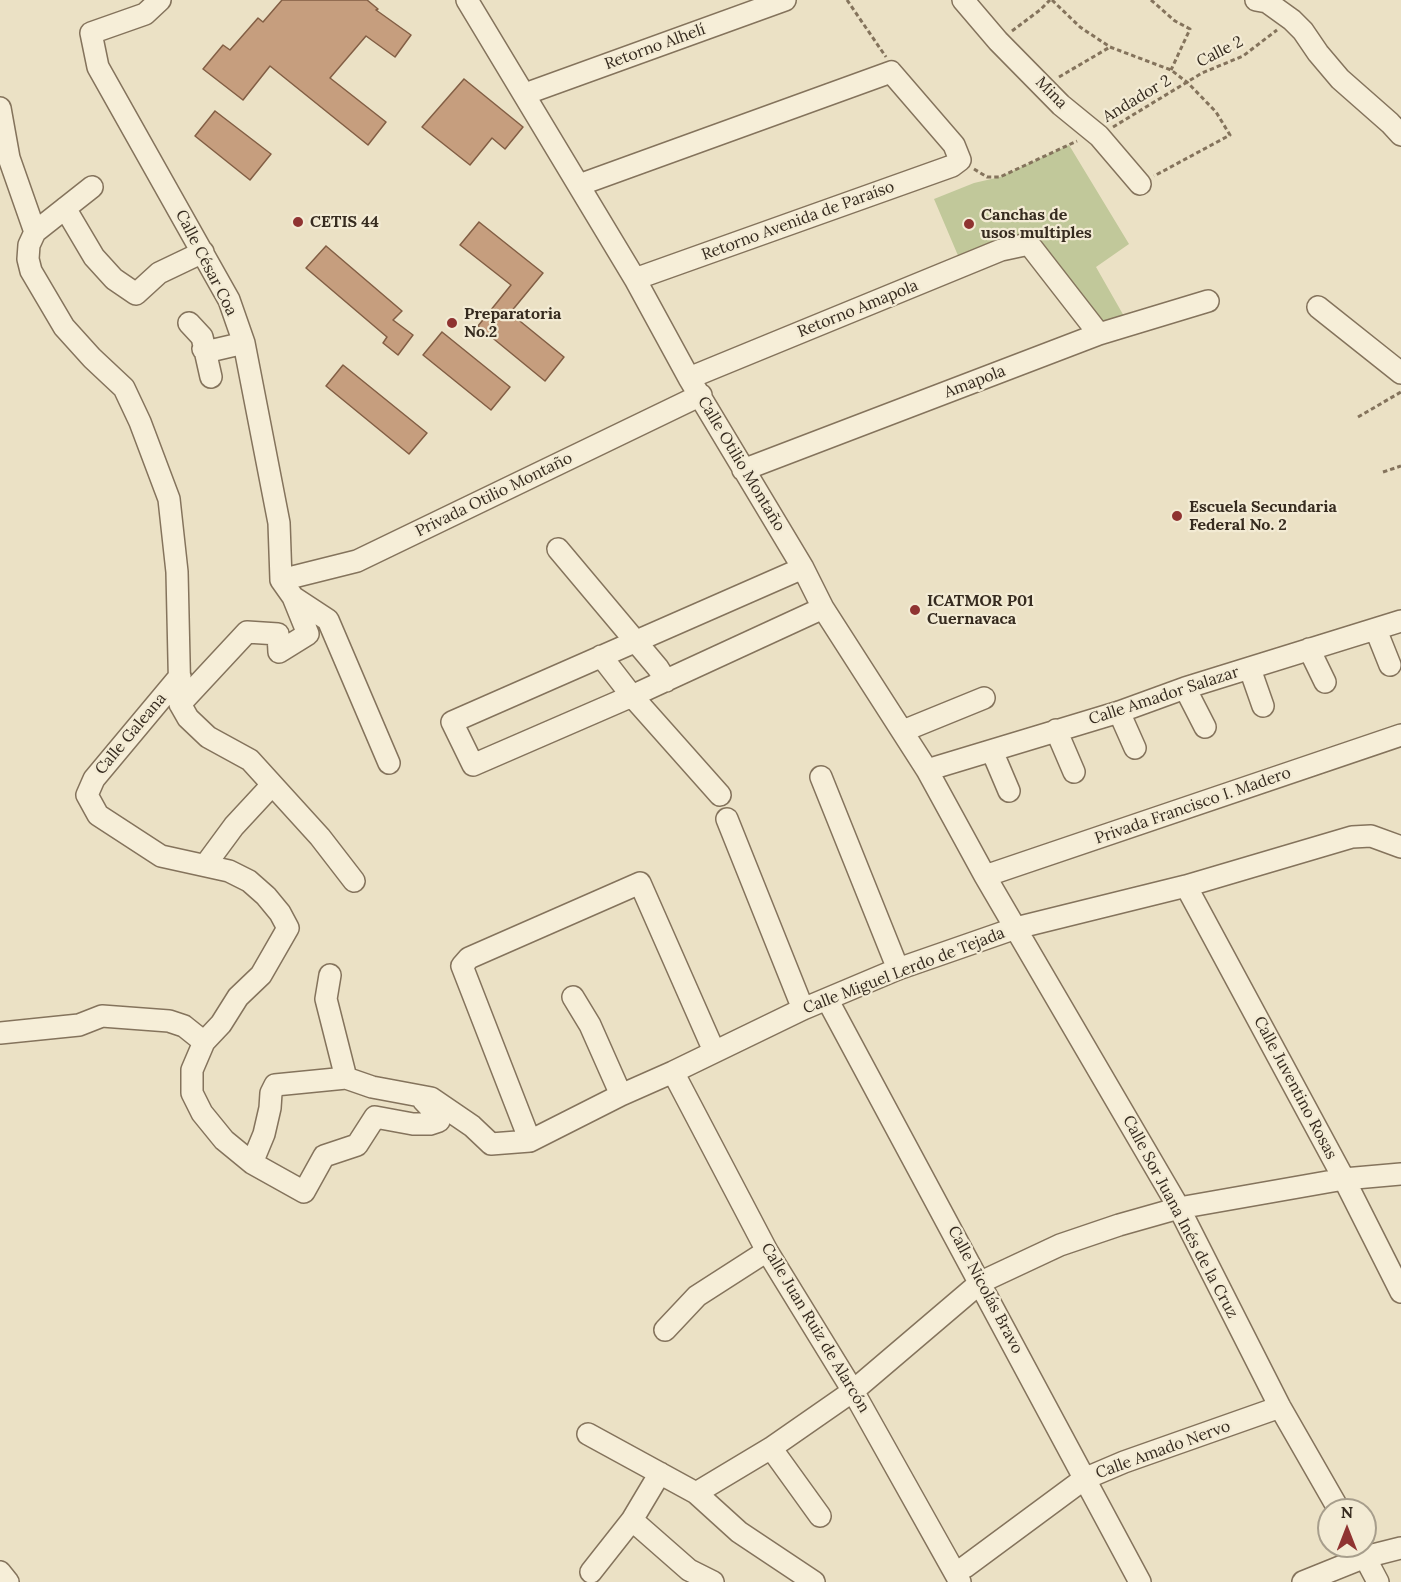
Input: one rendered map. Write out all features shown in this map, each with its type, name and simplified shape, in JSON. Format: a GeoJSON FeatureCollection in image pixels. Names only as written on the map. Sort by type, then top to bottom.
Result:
{"type":"FeatureCollection","features":[{"type":"Feature","properties":{"kind":"street","name":"Calle Otilio Montaño"},"geometry":{"type":"LineString","coordinates":[[467,0],[579,185],[743,470],[803,568],[823,608],[927,770],[1016,928]]}},
{"type":"Feature","properties":{"kind":"street","name":"Retorno Alhelí"},"geometry":{"type":"LineString","coordinates":[[525,94],[785,0]]}},
{"type":"Feature","properties":{"kind":"street","name":"Mina"},"geometry":{"type":"LineString","coordinates":[[963,0],[998,41],[1061,105],[1094,133],[1140,184]]}},
{"type":"Feature","properties":{"kind":"street"},"geometry":{"type":"LineString","coordinates":[[1256,0],[1267,2],[1292,20],[1340,79],[1401,135]]}},
{"type":"Feature","properties":{"kind":"street","name":"Calle César Coa"},"geometry":{"type":"LineString","coordinates":[[152,7],[91,33],[98,67],[229,300],[244,343],[279,523],[287,588],[308,634],[279,652],[278,634],[247,632],[180,704]]}},
{"type":"Feature","properties":{"kind":"street"},"geometry":{"type":"LineString","coordinates":[[579,185],[891,72],[954,145],[960,160]]}},
{"type":"Feature","properties":{"kind":"street"},"geometry":{"type":"LineString","coordinates":[[0,108],[9,159],[35,232]]}},
{"type":"Feature","properties":{"kind":"street","name":"Retorno Avenida de Paraíso"},"geometry":{"type":"LineString","coordinates":[[634,279],[952,166],[960,160]]}},
{"type":"Feature","properties":{"kind":"street"},"geometry":{"type":"LineString","coordinates":[[92,186],[35,232],[28,245],[27,259],[31,271],[64,327],[124,388],[140,422],[169,499],[177,572],[180,704],[188,717],[208,737],[250,760],[320,837],[354,881]]}},
{"type":"Feature","properties":{"kind":"street"},"geometry":{"type":"LineString","coordinates":[[65,208],[94,257],[114,279],[136,294],[159,273],[203,252]]}},
{"type":"Feature","properties":{"kind":"street","name":"Retorno Amapola"},"geometry":{"type":"LineString","coordinates":[[695,386],[1001,250],[1029,244],[1099,334]]}},
{"type":"Feature","properties":{"kind":"street","name":"Amapola"},"geometry":{"type":"LineString","coordinates":[[743,470],[1099,334],[1208,301]]}},
{"type":"Feature","properties":{"kind":"street"},"geometry":{"type":"LineString","coordinates":[[1318,307],[1401,372]]}},
{"type":"Feature","properties":{"kind":"street"},"geometry":{"type":"LineString","coordinates":[[189,323],[202,337],[211,377]]}},
{"type":"Feature","properties":{"kind":"street"},"geometry":{"type":"LineString","coordinates":[[203,349],[214,350],[244,343]]}},
{"type":"Feature","properties":{"kind":"street","name":"Privada Otilio Montaño"},"geometry":{"type":"LineString","coordinates":[[287,588],[357,561],[695,386]]}},
{"type":"Feature","properties":{"kind":"street"},"geometry":{"type":"LineString","coordinates":[[558,549],[658,668],[666,681]]}},
{"type":"Feature","properties":{"kind":"street"},"geometry":{"type":"LineString","coordinates":[[803,568],[452,722],[472,765],[666,681],[823,608]]}},
{"type":"Feature","properties":{"kind":"street"},"geometry":{"type":"LineString","coordinates":[[287,588],[327,620],[388,763]]}},
{"type":"Feature","properties":{"kind":"street","name":"Calle Amador Salazar"},"geometry":{"type":"LineString","coordinates":[[927,770],[1119,712],[1185,688],[1401,621]]}},
{"type":"Feature","properties":{"kind":"street"},"geometry":{"type":"LineString","coordinates":[[1376,630],[1390,665]]}},
{"type":"Feature","properties":{"kind":"street"},"geometry":{"type":"LineString","coordinates":[[1309,649],[1325,682]]}},
{"type":"Feature","properties":{"kind":"street"},"geometry":{"type":"LineString","coordinates":[[601,656],[632,696],[720,795]]}},
{"type":"Feature","properties":{"kind":"street"},"geometry":{"type":"LineString","coordinates":[[1250,669],[1263,706]]}},
{"type":"Feature","properties":{"kind":"street","name":"Calle Galeana"},"geometry":{"type":"LineString","coordinates":[[180,676],[94,779],[87,795],[98,815],[161,856],[206,864]]}},
{"type":"Feature","properties":{"kind":"street"},"geometry":{"type":"LineString","coordinates":[[1185,688],[1205,728]]}},
{"type":"Feature","properties":{"kind":"street"},"geometry":{"type":"LineString","coordinates":[[903,731],[984,698]]}},
{"type":"Feature","properties":{"kind":"street"},"geometry":{"type":"LineString","coordinates":[[1119,712],[1135,748]]}},
{"type":"Feature","properties":{"kind":"street"},"geometry":{"type":"LineString","coordinates":[[1056,730],[1074,772]]}},
{"type":"Feature","properties":{"kind":"street","name":"Privada Francisco I. Madero"},"geometry":{"type":"LineString","coordinates":[[985,876],[1401,735]]}},
{"type":"Feature","properties":{"kind":"street"},"geometry":{"type":"LineString","coordinates":[[992,751],[1009,791]]}},
{"type":"Feature","properties":{"kind":"street"},"geometry":{"type":"LineString","coordinates":[[821,777],[898,969]]}},
{"type":"Feature","properties":{"kind":"street"},"geometry":{"type":"LineString","coordinates":[[272,785],[234,826],[206,864],[229,871],[249,881],[273,905],[288,928],[261,975],[238,997],[221,1024],[204,1042],[192,1070],[192,1093],[202,1113],[224,1140],[252,1163],[304,1192],[324,1156],[357,1145],[375,1117],[413,1124],[430,1124],[439,1121],[438,1116],[418,1096]]}},
{"type":"Feature","properties":{"kind":"street"},"geometry":{"type":"LineString","coordinates":[[728,819],[803,1009]]}},
{"type":"Feature","properties":{"kind":"street","name":"Calle Miguel Lerdo de Tejada"},"geometry":{"type":"LineString","coordinates":[[530,1141],[621,1095],[803,1009],[898,969],[1016,928],[1186,886],[1358,836],[1371,836],[1401,847]]}},
{"type":"Feature","properties":{"kind":"street"},"geometry":{"type":"LineString","coordinates":[[252,1163],[264,1134],[271,1093],[275,1085],[346,1078],[372,1087],[431,1098],[472,1126],[491,1144],[530,1141],[462,966],[469,958],[640,883],[714,1051]]}},
{"type":"Feature","properties":{"kind":"street","name":"Calle Juventino Rosas"},"geometry":{"type":"LineString","coordinates":[[1186,886],[1344,1179],[1401,1292]]}},
{"type":"Feature","properties":{"kind":"street","name":"Calle Sor Juana Inés de la Cruz"},"geometry":{"type":"LineString","coordinates":[[1016,928],[1179,1208],[1280,1407],[1332,1498]]}},
{"type":"Feature","properties":{"kind":"street"},"geometry":{"type":"LineString","coordinates":[[330,975],[326,999],[346,1078]]}},
{"type":"Feature","properties":{"kind":"street"},"geometry":{"type":"LineString","coordinates":[[573,997],[590,1025],[621,1095]]}},
{"type":"Feature","properties":{"kind":"street","name":"Calle Nicolás Bravo"},"geometry":{"type":"LineString","coordinates":[[827,999],[981,1282],[1140,1582]]}},
{"type":"Feature","properties":{"kind":"street"},"geometry":{"type":"LineString","coordinates":[[0,1033],[79,1025],[102,1016],[169,1021],[184,1026],[204,1042]]}},
{"type":"Feature","properties":{"kind":"street","name":"Calle Juan Ruiz de Alarcón"},"geometry":{"type":"LineString","coordinates":[[673,1072],[767,1251],[962,1574]]}},
{"type":"Feature","properties":{"kind":"street"},"geometry":{"type":"LineString","coordinates":[[696,1493],[771,1448],[853,1391],[981,1282],[1060,1245],[1179,1208],[1344,1179],[1401,1174]]}},
{"type":"Feature","properties":{"kind":"street"},"geometry":{"type":"LineString","coordinates":[[665,1330],[697,1296],[767,1251]]}},
{"type":"Feature","properties":{"kind":"street","name":"Calle Amado Nervo"},"geometry":{"type":"LineString","coordinates":[[962,1574],[1084,1479],[1124,1462],[1280,1407]]}},
{"type":"Feature","properties":{"kind":"street"},"geometry":{"type":"LineString","coordinates":[[588,1434],[696,1493],[739,1532],[814,1582]]}},
{"type":"Feature","properties":{"kind":"street"},"geometry":{"type":"LineString","coordinates":[[771,1448],[820,1516]]}},
{"type":"Feature","properties":{"kind":"street"},"geometry":{"type":"LineString","coordinates":[[591,1572],[632,1520],[660,1473]]}},
{"type":"Feature","properties":{"kind":"street"},"geometry":{"type":"LineString","coordinates":[[632,1520],[689,1569],[713,1582]]}},
{"type":"Feature","properties":{"kind":"street"},"geometry":{"type":"LineString","coordinates":[[1377,1550],[1401,1548]]}},
{"type":"Feature","properties":{"kind":"street"},"geometry":{"type":"LineString","coordinates":[[1303,1582],[1349,1558]]}},
{"type":"Feature","properties":{"kind":"street"},"geometry":{"type":"LineString","coordinates":[[1366,1558],[1378,1582]]}},
{"type":"Feature","properties":{"kind":"street"},"geometry":{"type":"LineString","coordinates":[[0,1572],[8,1582]]}},
{"type":"Feature","properties":{"kind":"path"},"geometry":{"type":"LineString","coordinates":[[847,0],[892,66],[891,72]]}},
{"type":"Feature","properties":{"kind":"path"},"geometry":{"type":"LineString","coordinates":[[998,41],[1051,0],[1080,27],[1110,47],[1171,70],[1188,83],[1216,112],[1230,135],[1140,184]]}},
{"type":"Feature","properties":{"kind":"path"},"geometry":{"type":"LineString","coordinates":[[1151,0],[1176,21],[1190,29],[1171,70]]}},
{"type":"Feature","properties":{"kind":"path","name":"Calle 2"},"geometry":{"type":"LineString","coordinates":[[1188,83],[1202,73],[1242,56],[1292,20]]}},
{"type":"Feature","properties":{"kind":"path"},"geometry":{"type":"LineString","coordinates":[[1044,86],[1110,47]]}},
{"type":"Feature","properties":{"kind":"path","name":"Andador 2"},"geometry":{"type":"LineString","coordinates":[[960,160],[987,177],[1000,177],[1094,133],[1188,83]]}},
{"type":"Feature","properties":{"kind":"path"},"geometry":{"type":"LineString","coordinates":[[1358,417],[1401,392]]}},
{"type":"Feature","properties":{"kind":"path"},"geometry":{"type":"LineString","coordinates":[[1383,472],[1401,466]]}},
{"type":"Feature","properties":{"kind":"green space"},"geometry":{"type":"Polygon","coordinates":[[[1069,145],[1129,244],[1096,267],[1129,325],[1099,334],[1029,244],[962,265],[934,199],[974,183],[1000,177],[1069,145]]]}},
{"type":"Feature","properties":{"kind":"building"},"geometry":{"type":"Polygon","coordinates":[[[282,0],[367,0],[378,9],[376,10],[411,35],[395,57],[366,36],[330,78],[386,122],[368,145],[270,66],[243,100],[203,69],[223,45],[230,50],[258,18],[263,22],[282,0]]]}},
{"type":"Feature","properties":{"kind":"building"},"geometry":{"type":"Polygon","coordinates":[[[464,79],[523,127],[505,149],[492,138],[470,165],[422,127],[464,79]]]}},
{"type":"Feature","properties":{"kind":"building"},"geometry":{"type":"Polygon","coordinates":[[[215,111],[271,154],[250,180],[195,136],[215,111]]]}},
{"type":"Feature","properties":{"kind":"building"},"geometry":{"type":"Polygon","coordinates":[[[479,222],[543,273],[510,313],[564,357],[545,381],[478,326],[511,285],[460,245],[479,222]]]}},
{"type":"Feature","properties":{"kind":"building"},"geometry":{"type":"Polygon","coordinates":[[[326,246],[402,311],[393,320],[413,335],[398,355],[383,343],[387,337],[306,268],[326,246]]]}},
{"type":"Feature","properties":{"kind":"building"},"geometry":{"type":"Polygon","coordinates":[[[442,332],[510,387],[491,410],[423,355],[442,332]]]}},
{"type":"Feature","properties":{"kind":"building"},"geometry":{"type":"Polygon","coordinates":[[[343,365],[427,433],[409,454],[326,386],[343,365]]]}},
{"type":"Feature","properties":{"kind":"place","name":"CETIS 44"},"geometry":{"type":"Point","coordinates":[298,222]}},
{"type":"Feature","properties":{"kind":"place","name":"Canchas de usos multiples"},"geometry":{"type":"Point","coordinates":[969,224]}},
{"type":"Feature","properties":{"kind":"place","name":"Preparatoria No.2"},"geometry":{"type":"Point","coordinates":[452,323]}},
{"type":"Feature","properties":{"kind":"place","name":"Escuela Secundaria Federal No. 2"},"geometry":{"type":"Point","coordinates":[1177,516]}},
{"type":"Feature","properties":{"kind":"place","name":"ICATMOR P01 Cuernavaca"},"geometry":{"type":"Point","coordinates":[915,610]}}]}
